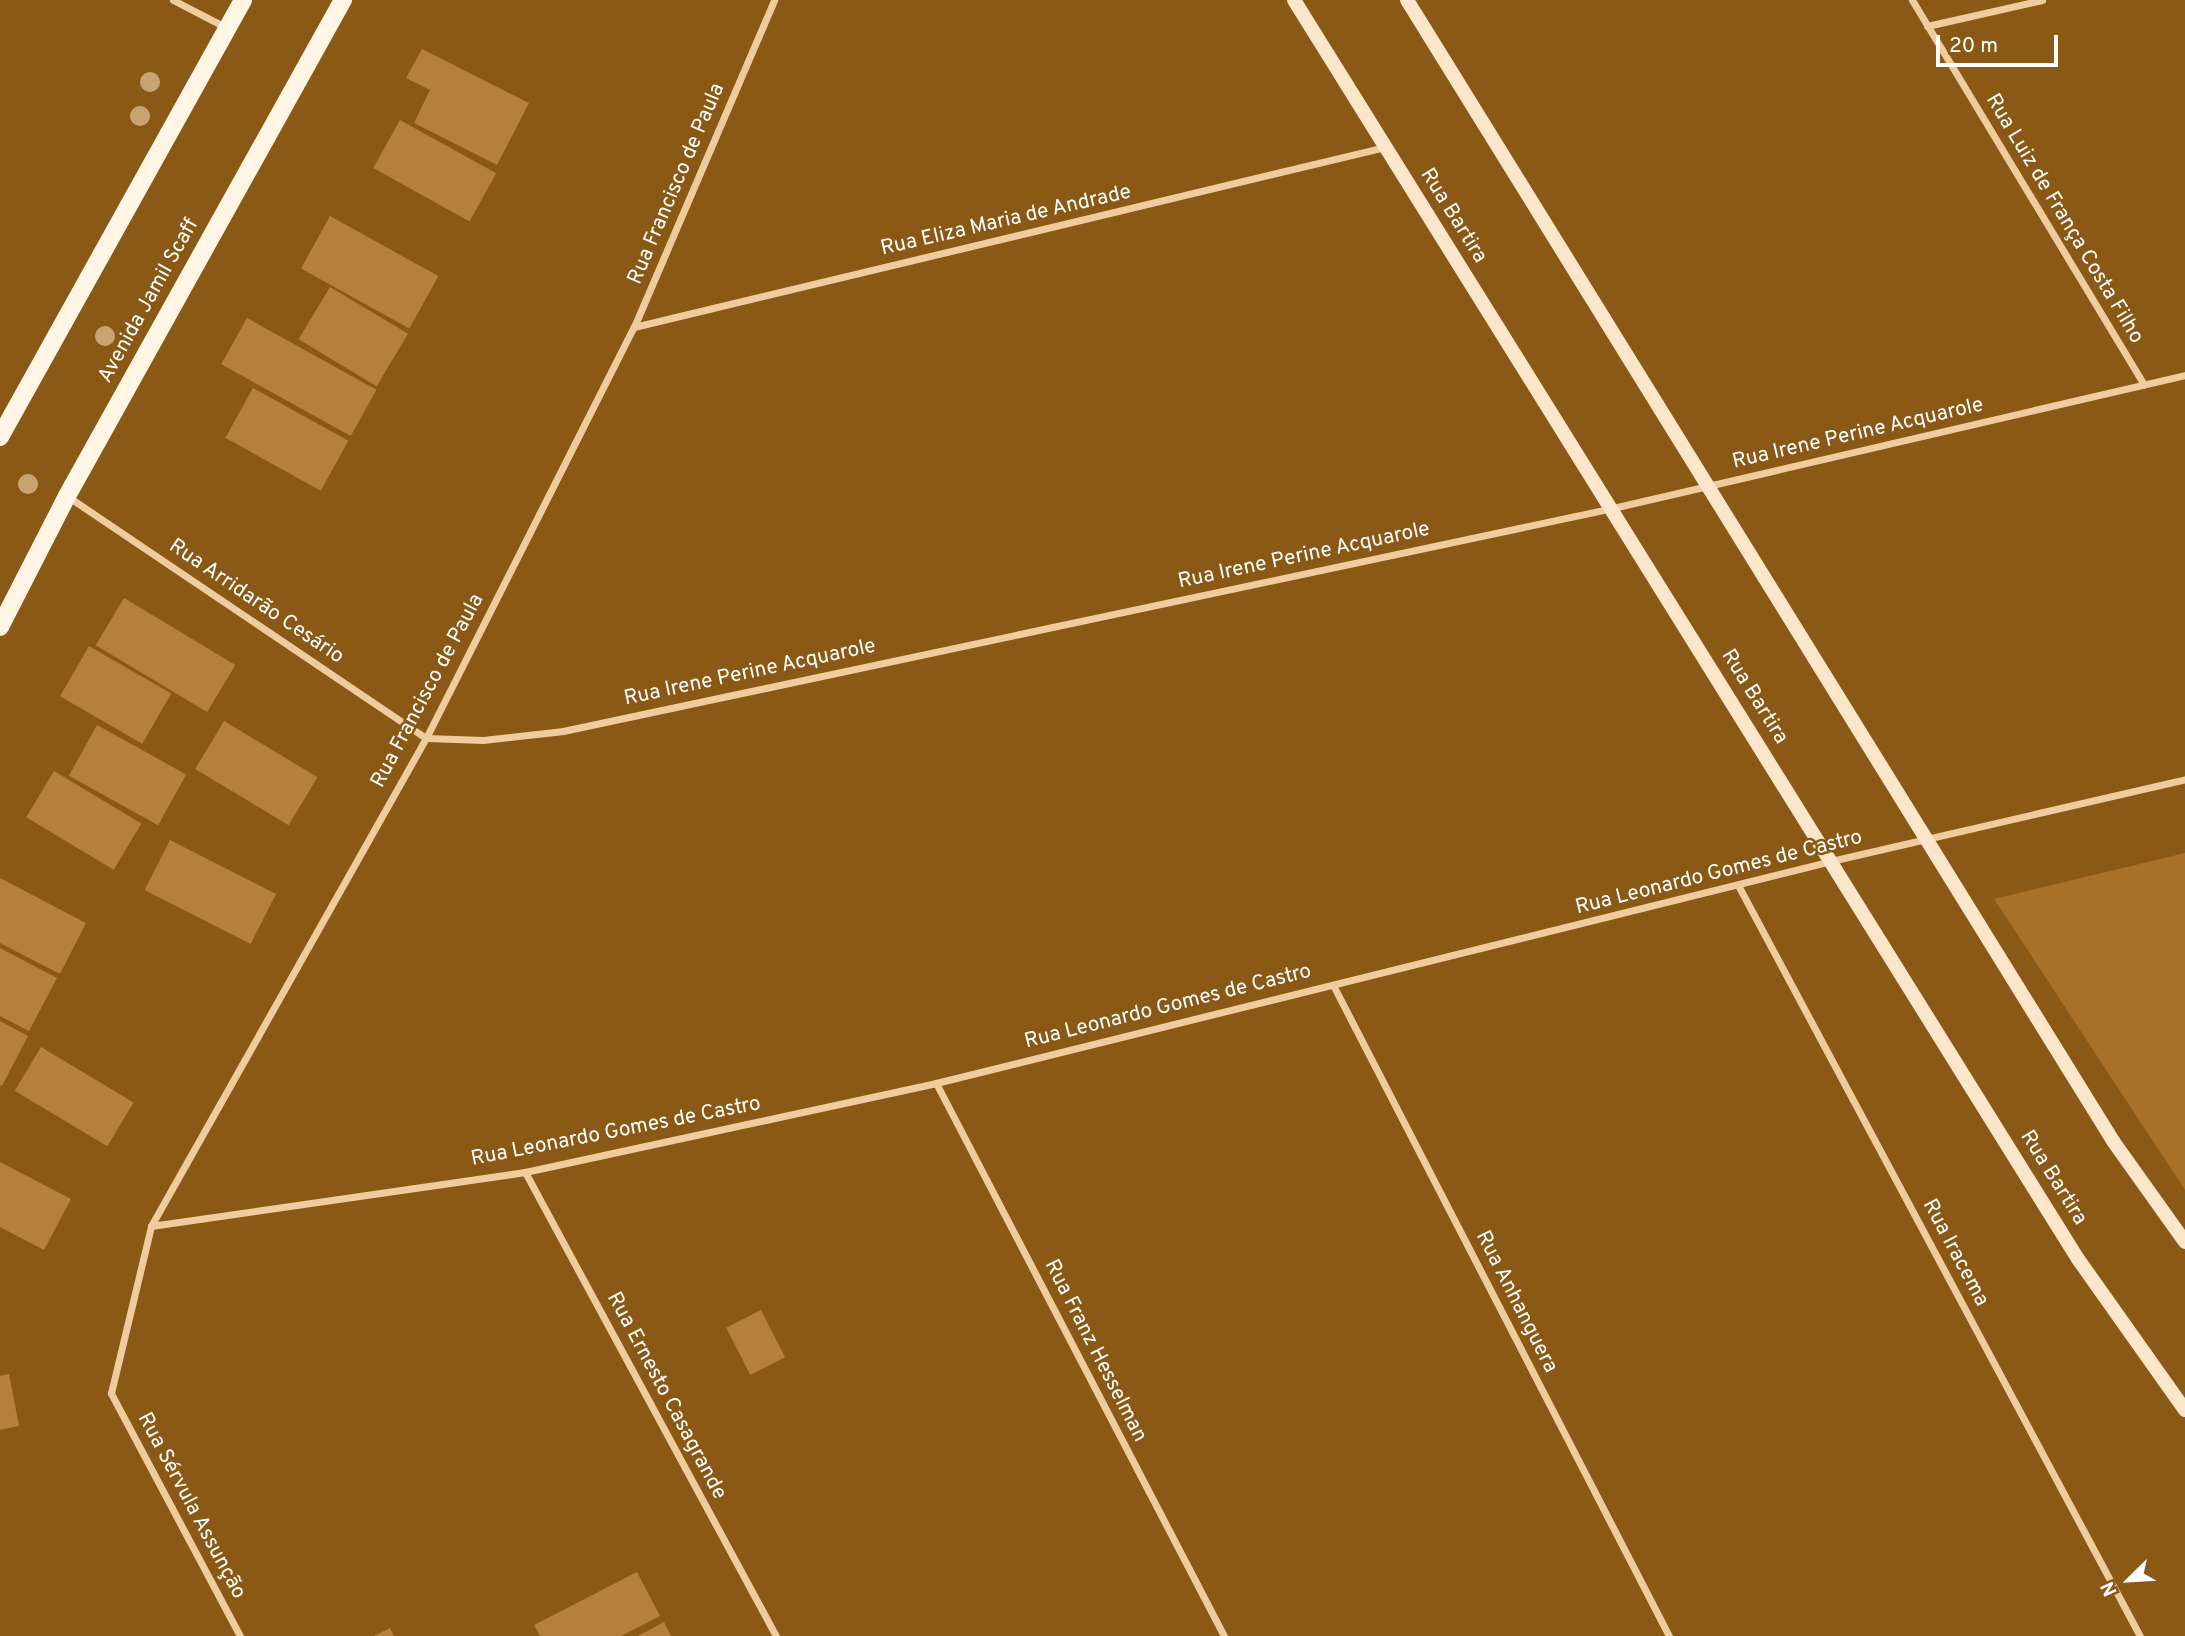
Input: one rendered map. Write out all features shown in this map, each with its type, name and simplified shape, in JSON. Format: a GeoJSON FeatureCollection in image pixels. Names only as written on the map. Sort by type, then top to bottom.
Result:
{"type":"FeatureCollection","features":[{"type":"Feature","properties":{"kind":"main road"},"geometry":{"type":"LineString","coordinates":[[0,437],[243,0]]}},
{"type":"Feature","properties":{"kind":"main road","name":"Avenida Jamil Scaff"},"geometry":{"type":"LineString","coordinates":[[0,626],[67,496],[343,0]]}},
{"type":"Feature","properties":{"kind":"street"},"geometry":{"type":"LineString","coordinates":[[173,0],[228,28]]}},
{"type":"Feature","properties":{"kind":"street","name":"Rua Francisco de Paula"},"geometry":{"type":"LineString","coordinates":[[111,1393],[151,1226],[426,738],[634,327],[774,0]]}},
{"type":"Feature","properties":{"kind":"street","name":"Rua Bartira"},"geometry":{"type":"LineString","coordinates":[[1294,0],[1614,508],[2078,1259],[2185,1410]]}},
{"type":"Feature","properties":{"kind":"street"},"geometry":{"type":"LineString","coordinates":[[1407,0],[2113,1141],[2185,1242]]}},
{"type":"Feature","properties":{"kind":"street","name":"Rua Luiz de França Costa Filho"},"geometry":{"type":"LineString","coordinates":[[1912,0],[2144,384]]}},
{"type":"Feature","properties":{"kind":"street"},"geometry":{"type":"LineString","coordinates":[[1927,26],[2042,0]]}},
{"type":"Feature","properties":{"kind":"street","name":"Rua Eliza Maria de Andrade"},"geometry":{"type":"LineString","coordinates":[[634,327],[1385,147]]}},
{"type":"Feature","properties":{"kind":"street","name":"Rua Irene Perine Acquarole"},"geometry":{"type":"LineString","coordinates":[[426,738],[482,740],[563,731],[1614,508],[2185,375]]}},
{"type":"Feature","properties":{"kind":"street","name":"Rua Arridarão Cesário"},"geometry":{"type":"LineString","coordinates":[[67,496],[426,738]]}},
{"type":"Feature","properties":{"kind":"street","name":"Rua Leonardo Gomes de Castro"},"geometry":{"type":"LineString","coordinates":[[151,1226],[525,1172],[936,1083],[1740,887],[1831,861],[2185,779]]}},
{"type":"Feature","properties":{"kind":"street","name":"Rua Iracema"},"geometry":{"type":"LineString","coordinates":[[1740,887],[2140,1636]]}},
{"type":"Feature","properties":{"kind":"street","name":"Rua Anhanguera"},"geometry":{"type":"LineString","coordinates":[[1333,985],[1669,1636]]}},
{"type":"Feature","properties":{"kind":"street","name":"Rua Franz Hesselman"},"geometry":{"type":"LineString","coordinates":[[936,1083],[1224,1636]]}},
{"type":"Feature","properties":{"kind":"street","name":"Rua Ernesto Casagrande"},"geometry":{"type":"LineString","coordinates":[[525,1172],[776,1636]]}},
{"type":"Feature","properties":{"kind":"street","name":"Rua Sérvula Assunção"},"geometry":{"type":"LineString","coordinates":[[111,1393],[240,1636]]}},
{"type":"Feature","properties":{"kind":"shaded area"},"geometry":{"type":"Polygon","coordinates":[[[2185,853],[2185,1190],[1994,899],[2185,853]]]}},
{"type":"Feature","properties":{"kind":"building"},"geometry":{"type":"Polygon","coordinates":[[[422,49],[529,103],[497,165],[414,123],[430,90],[406,78],[422,49]]]}},
{"type":"Feature","properties":{"kind":"building"},"geometry":{"type":"Polygon","coordinates":[[[400,120],[496,173],[470,221],[373,168],[400,120]]]}},
{"type":"Feature","properties":{"kind":"building"},"geometry":{"type":"Polygon","coordinates":[[[330,216],[438,276],[409,329],[301,268],[330,216]]]}},
{"type":"Feature","properties":{"kind":"building"},"geometry":{"type":"Polygon","coordinates":[[[330,287],[408,334],[377,386],[299,339],[330,287]]]}},
{"type":"Feature","properties":{"kind":"building"},"geometry":{"type":"Polygon","coordinates":[[[247,318],[376,390],[351,436],[221,364],[247,318]]]}},
{"type":"Feature","properties":{"kind":"building"},"geometry":{"type":"Polygon","coordinates":[[[253,388],[348,441],[321,491],[225,438],[253,388]]]}},
{"type":"Feature","properties":{"kind":"building"},"geometry":{"type":"Polygon","coordinates":[[[124,598],[235,665],[207,712],[96,645],[124,598]]]}},
{"type":"Feature","properties":{"kind":"building"},"geometry":{"type":"Polygon","coordinates":[[[89,646],[171,694],[142,744],[60,696],[89,646]]]}},
{"type":"Feature","properties":{"kind":"building"},"geometry":{"type":"Polygon","coordinates":[[[224,721],[317,777],[289,825],[195,769],[224,721]]]}},
{"type":"Feature","properties":{"kind":"building"},"geometry":{"type":"Polygon","coordinates":[[[97,725],[186,774],[158,825],[69,776],[97,725]]]}},
{"type":"Feature","properties":{"kind":"building"},"geometry":{"type":"Polygon","coordinates":[[[54,771],[141,824],[114,870],[26,817],[54,771]]]}},
{"type":"Feature","properties":{"kind":"building"},"geometry":{"type":"Polygon","coordinates":[[[170,840],[276,894],[251,944],[145,890],[170,840]]]}},
{"type":"Feature","properties":{"kind":"building"},"geometry":{"type":"Polygon","coordinates":[[[0,878],[86,923],[60,974],[0,943],[0,878]]]}},
{"type":"Feature","properties":{"kind":"building"},"geometry":{"type":"Polygon","coordinates":[[[0,948],[57,978],[29,1031],[0,1016],[0,948]]]}},
{"type":"Feature","properties":{"kind":"building"},"geometry":{"type":"Polygon","coordinates":[[[0,1021],[28,1036],[2,1086],[0,1085],[0,1021]]]}},
{"type":"Feature","properties":{"kind":"building"},"geometry":{"type":"Polygon","coordinates":[[[41,1047],[134,1103],[107,1146],[15,1091],[41,1047]]]}},
{"type":"Feature","properties":{"kind":"building"},"geometry":{"type":"Polygon","coordinates":[[[0,1162],[71,1199],[44,1250],[0,1227],[0,1162]]]}},
{"type":"Feature","properties":{"kind":"building"},"geometry":{"type":"Polygon","coordinates":[[[761,1310],[785,1357],[750,1375],[726,1328],[761,1310]]]}},
{"type":"Feature","properties":{"kind":"building"},"geometry":{"type":"Polygon","coordinates":[[[9,1374],[19,1426],[0,1430],[0,1376],[9,1374]]]}},
{"type":"Feature","properties":{"kind":"building"},"geometry":{"type":"Polygon","coordinates":[[[637,1572],[660,1616],[621,1636],[540,1636],[534,1625],[637,1572]]]}},
{"type":"Feature","properties":{"kind":"building"},"geometry":{"type":"Polygon","coordinates":[[[664,1622],[671,1636],[638,1636],[664,1622]]]}},
{"type":"Feature","properties":{"kind":"building"},"geometry":{"type":"Polygon","coordinates":[[[390,1628],[394,1636],[374,1636],[390,1628]]]}}]}
